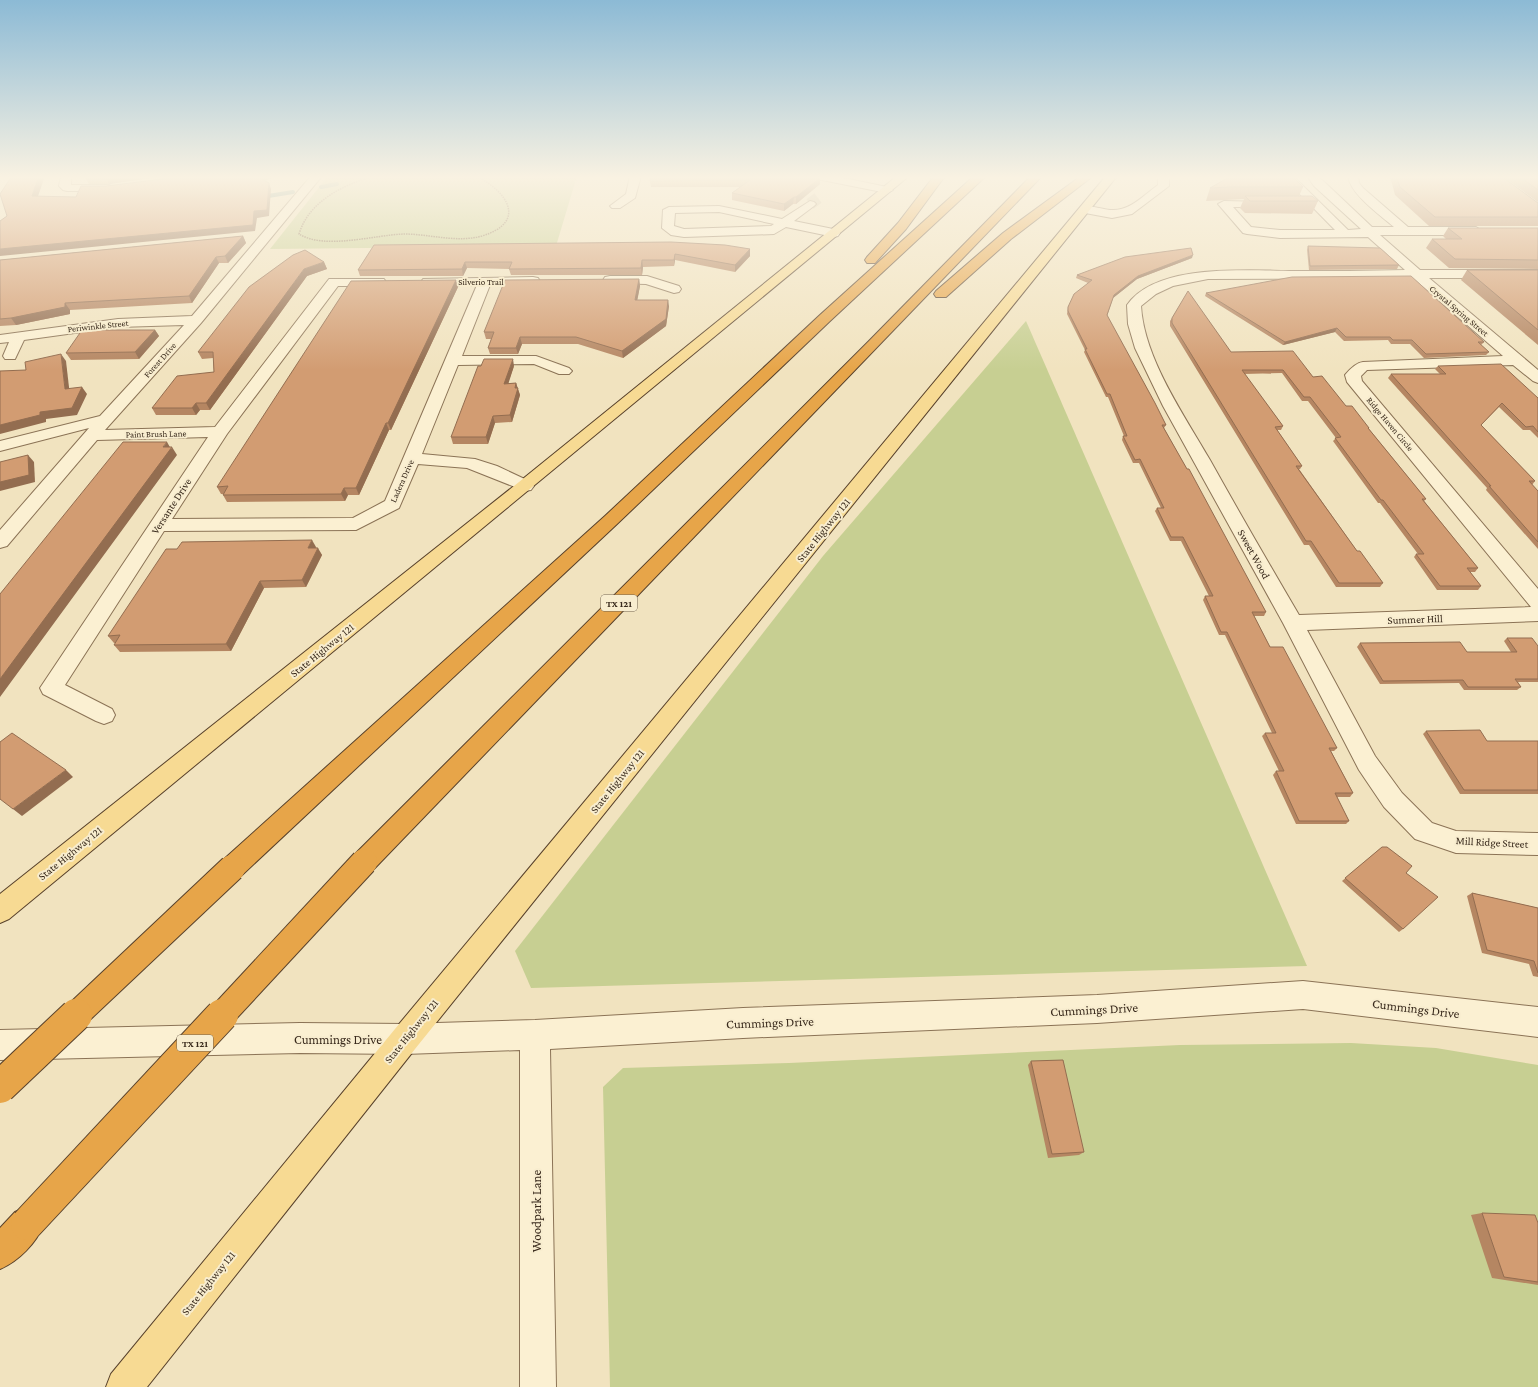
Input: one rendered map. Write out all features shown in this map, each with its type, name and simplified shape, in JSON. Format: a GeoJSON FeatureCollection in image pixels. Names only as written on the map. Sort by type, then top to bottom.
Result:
{"type":"FeatureCollection","features":[{"type":"Feature","properties":{"kind":"highway"},"geometry":{"type":"LineString","coordinates":[[825,318],[840,293],[888,241]]}},
{"type":"Feature","properties":{"kind":"highway"},"geometry":{"type":"LineString","coordinates":[[0,1087],[232,868],[606,525],[825,318],[910,241]]}},
{"type":"Feature","properties":{"kind":"highway","name":"TX 121"},"geometry":{"type":"LineString","coordinates":[[0,1252],[364,862],[974,241]]}},
{"type":"Feature","properties":{"kind":"highway"},"geometry":{"type":"LineString","coordinates":[[874,344],[908,324],[1002,241]]}},
{"type":"Feature","properties":{"kind":"main road","name":"State Highway 121"},"geometry":{"type":"LineString","coordinates":[[0,910],[525,486],[825,241]]}},
{"type":"Feature","properties":{"kind":"main road","name":"State Highway 121"},"geometry":{"type":"LineString","coordinates":[[124,1387],[405,1039],[1061,241]]}},
{"type":"Feature","properties":{"kind":"street","name":"Forest Drive"},"geometry":{"type":"LineString","coordinates":[[0,542],[106,419],[196,320],[263,241]]}},
{"type":"Feature","properties":{"kind":"street","name":"Crystal Spring Street"},"geometry":{"type":"LineString","coordinates":[[1380,241],[1416,274],[1538,378]]}},
{"type":"Feature","properties":{"kind":"street"},"geometry":{"type":"LineString","coordinates":[[1416,274],[1538,274]]}},
{"type":"Feature","properties":{"kind":"street","name":"Sweet Wood"},"geometry":{"type":"LineString","coordinates":[[1416,274],[1208,275],[1169,281],[1148,293],[1134,305],[1135,324],[1142,348],[1171,406],[1293,623],[1367,763],[1393,800],[1424,831]]}},
{"type":"Feature","properties":{"kind":"street"},"geometry":{"type":"LineString","coordinates":[[601,280],[647,280],[674,290]]}},
{"type":"Feature","properties":{"kind":"street","name":"Silverio Trail"},"geometry":{"type":"LineString","coordinates":[[413,282],[547,281]]}},
{"type":"Feature","properties":{"kind":"street","name":"Versante Drive"},"geometry":{"type":"LineString","coordinates":[[104,715],[52,688],[159,524],[220,432],[334,282],[390,282]]}},
{"type":"Feature","properties":{"kind":"street","name":"Ladera Drive"},"geometry":{"type":"LineString","coordinates":[[159,524],[356,524],[393,504],[485,282]]}},
{"type":"Feature","properties":{"kind":"street","name":"Periwinkle Street"},"geometry":{"type":"LineString","coordinates":[[0,339],[118,323],[196,320]]}},
{"type":"Feature","properties":{"kind":"street"},"geometry":{"type":"LineString","coordinates":[[10,356],[19,336]]}},
{"type":"Feature","properties":{"kind":"street"},"geometry":{"type":"LineString","coordinates":[[452,361],[536,360],[564,371]]}},
{"type":"Feature","properties":{"kind":"street","name":"Ridge Haven Circle"},"geometry":{"type":"LineString","coordinates":[[1518,360],[1362,366],[1353,375],[1355,382],[1538,602]]}},
{"type":"Feature","properties":{"kind":"street"},"geometry":{"type":"LineString","coordinates":[[0,446],[106,419]]}},
{"type":"Feature","properties":{"kind":"street","name":"Paint Brush Lane"},"geometry":{"type":"LineString","coordinates":[[92,435],[220,432]]}},
{"type":"Feature","properties":{"kind":"street"},"geometry":{"type":"LineString","coordinates":[[412,458],[469,463],[490,470],[525,486]]}},
{"type":"Feature","properties":{"kind":"street","name":"Summer Hill"},"geometry":{"type":"LineString","coordinates":[[1293,623],[1538,614]]}},
{"type":"Feature","properties":{"kind":"street","name":"Mill Ridge Street"},"geometry":{"type":"LineString","coordinates":[[1424,831],[1456,842],[1538,844]]}},
{"type":"Feature","properties":{"kind":"street","name":"Cummings Drive"},"geometry":{"type":"LineString","coordinates":[[0,1045],[300,1038],[405,1039],[535,1035],[743,1023],[1097,1009],[1303,995],[1538,1022]]}},
{"type":"Feature","properties":{"kind":"street","name":"Woodpark Lane"},"geometry":{"type":"LineString","coordinates":[[535,1035],[538,1387]]}},
{"type":"Feature","properties":{"kind":"green space"},"geometry":{"type":"Polygon","coordinates":[[[277,241],[558,241],[556,246],[270,249],[277,241]]]}},
{"type":"Feature","properties":{"kind":"green space"},"geometry":{"type":"Polygon","coordinates":[[[1026,321],[1307,966],[531,988],[515,951],[823,556],[1026,321]]]}},
{"type":"Feature","properties":{"kind":"green space"},"geometry":{"type":"Polygon","coordinates":[[[1351,1043],[1436,1048],[1538,1065],[1538,1387],[610,1387],[603,1087],[623,1068],[789,1063],[1180,1045],[1351,1043]]]}},
{"type":"Feature","properties":{"kind":"building"},"geometry":{"type":"Polygon","coordinates":[[[0,241],[87,241],[0,249],[0,241]]]}},
{"type":"Feature","properties":{"kind":"building"},"geometry":{"type":"Polygon","coordinates":[[[195,241],[239,241],[225,256],[216,257],[189,296],[65,303],[65,307],[0,319],[0,260],[195,241]]]}},
{"type":"Feature","properties":{"kind":"building"},"geometry":{"type":"Polygon","coordinates":[[[1434,241],[1538,241],[1538,260],[1455,259],[1434,241]]]}},
{"type":"Feature","properties":{"kind":"building"},"geometry":{"type":"Polygon","coordinates":[[[671,242],[725,245],[750,249],[735,265],[675,254],[674,260],[642,260],[641,268],[509,269],[512,262],[465,262],[462,269],[358,270],[374,245],[671,242]]]}},
{"type":"Feature","properties":{"kind":"building"},"geometry":{"type":"Polygon","coordinates":[[[1308,246],[1380,248],[1399,265],[1310,266],[1308,246]]]}},
{"type":"Feature","properties":{"kind":"building"},"geometry":{"type":"Polygon","coordinates":[[[1191,248],[1193,255],[1138,276],[1114,295],[1107,315],[1166,425],[1162,425],[1187,469],[1189,469],[1266,612],[1252,612],[1270,647],[1283,647],[1337,748],[1329,748],[1353,793],[1335,793],[1349,821],[1299,821],[1276,771],[1284,771],[1265,733],[1276,733],[1227,632],[1221,632],[1205,596],[1213,596],[1183,537],[1171,537],[1157,508],[1164,508],[1140,459],[1135,460],[1123,436],[1127,436],[1110,394],[1107,394],[1068,311],[1068,307],[1074,294],[1092,280],[1077,275],[1125,257],[1191,248]]]}},
{"type":"Feature","properties":{"kind":"building"},"geometry":{"type":"Polygon","coordinates":[[[305,250],[324,262],[304,269],[206,403],[196,403],[192,408],[152,408],[177,376],[214,372],[213,352],[198,352],[249,287],[293,255],[305,250]]]}},
{"type":"Feature","properties":{"kind":"building"},"geometry":{"type":"Polygon","coordinates":[[[1467,270],[1538,270],[1538,330],[1467,270]]]}},
{"type":"Feature","properties":{"kind":"building"},"geometry":{"type":"Polygon","coordinates":[[[1411,276],[1484,342],[1478,342],[1489,352],[1426,354],[1412,340],[1393,340],[1390,337],[1346,337],[1337,328],[1285,342],[1206,293],[1292,277],[1411,276]]]}},
{"type":"Feature","properties":{"kind":"building"},"geometry":{"type":"Polygon","coordinates":[[[639,279],[635,300],[668,300],[666,319],[622,351],[576,337],[520,337],[516,348],[488,348],[494,332],[484,332],[505,280],[639,279]]]}},
{"type":"Feature","properties":{"kind":"building"},"geometry":{"type":"Polygon","coordinates":[[[456,280],[356,488],[344,488],[341,494],[223,495],[228,486],[217,487],[351,281],[456,280]]]}},
{"type":"Feature","properties":{"kind":"building"},"geometry":{"type":"Polygon","coordinates":[[[1188,291],[1231,352],[1293,351],[1313,377],[1322,376],[1346,406],[1352,406],[1426,499],[1422,499],[1478,568],[1467,568],[1481,586],[1440,586],[1416,554],[1424,554],[1383,500],[1381,500],[1335,438],[1341,437],[1310,397],[1304,397],[1283,370],[1242,370],[1283,426],[1275,427],[1302,466],[1296,466],[1357,551],[1360,551],[1383,583],[1339,583],[1311,541],[1306,541],[1172,323],[1172,318],[1188,291]]]}},
{"type":"Feature","properties":{"kind":"building"},"geometry":{"type":"Polygon","coordinates":[[[82,330],[155,330],[135,352],[66,353],[82,330]]]}},
{"type":"Feature","properties":{"kind":"building"},"geometry":{"type":"Polygon","coordinates":[[[61,354],[65,389],[82,387],[72,408],[40,412],[40,415],[0,425],[0,371],[26,370],[25,362],[61,354]]]}},
{"type":"Feature","properties":{"kind":"building"},"geometry":{"type":"Polygon","coordinates":[[[484,359],[513,359],[504,384],[516,383],[515,388],[518,388],[510,415],[493,416],[486,437],[451,437],[478,366],[481,366],[484,359]]]}},
{"type":"Feature","properties":{"kind":"building"},"geometry":{"type":"Polygon","coordinates":[[[1501,364],[1538,398],[1538,432],[1533,426],[1526,427],[1502,403],[1481,425],[1535,481],[1529,481],[1538,491],[1538,542],[1489,486],[1491,486],[1391,374],[1446,374],[1438,366],[1501,364]]]}},
{"type":"Feature","properties":{"kind":"building"},"geometry":{"type":"Polygon","coordinates":[[[123,442],[167,442],[163,447],[172,447],[0,679],[0,594],[123,442]]]}},
{"type":"Feature","properties":{"kind":"building"},"geometry":{"type":"Polygon","coordinates":[[[28,455],[29,475],[0,482],[0,462],[28,455]]]}},
{"type":"Feature","properties":{"kind":"building"},"geometry":{"type":"Polygon","coordinates":[[[312,540],[308,548],[318,548],[302,580],[260,581],[226,644],[114,645],[120,635],[108,636],[166,549],[177,549],[182,542],[312,540]]]}},
{"type":"Feature","properties":{"kind":"building"},"geometry":{"type":"Polygon","coordinates":[[[1507,638],[1532,638],[1538,646],[1538,679],[1515,679],[1521,687],[1468,687],[1463,680],[1383,681],[1360,643],[1460,642],[1467,652],[1517,652],[1507,638]]]}},
{"type":"Feature","properties":{"kind":"building"},"geometry":{"type":"Polygon","coordinates":[[[1480,730],[1487,741],[1538,741],[1538,790],[1464,790],[1426,731],[1480,730]]]}},
{"type":"Feature","properties":{"kind":"building"},"geometry":{"type":"Polygon","coordinates":[[[12,733],[66,770],[13,809],[0,799],[0,742],[12,733]]]}},
{"type":"Feature","properties":{"kind":"building"},"geometry":{"type":"Polygon","coordinates":[[[1382,847],[1387,847],[1412,866],[1406,873],[1438,897],[1403,929],[1345,878],[1382,847]]]}},
{"type":"Feature","properties":{"kind":"building"},"geometry":{"type":"Polygon","coordinates":[[[1472,893],[1538,908],[1538,973],[1534,961],[1487,950],[1472,893]]]}},
{"type":"Feature","properties":{"kind":"building"},"geometry":{"type":"Polygon","coordinates":[[[1063,1060],[1084,1152],[1052,1154],[1031,1061],[1063,1060]]]}},
{"type":"Feature","properties":{"kind":"building"},"geometry":{"type":"Polygon","coordinates":[[[1482,1213],[1535,1215],[1538,1223],[1538,1282],[1504,1277],[1482,1213]]]}}]}
